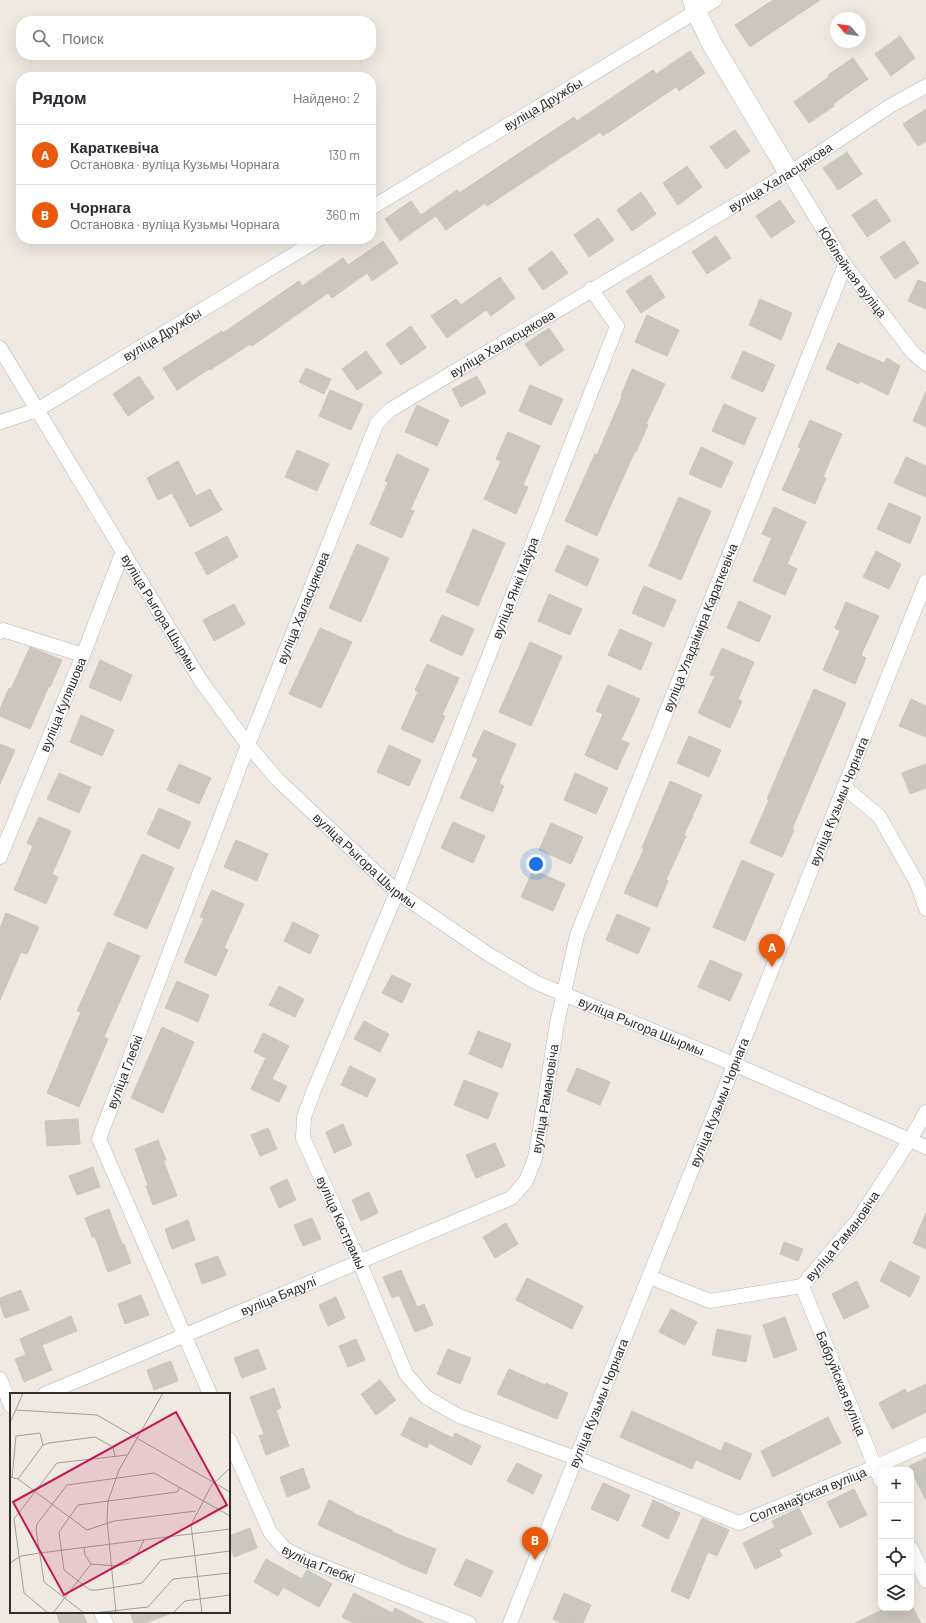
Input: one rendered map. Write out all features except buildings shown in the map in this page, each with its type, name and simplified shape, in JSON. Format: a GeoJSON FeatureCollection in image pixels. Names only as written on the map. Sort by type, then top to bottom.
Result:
{"type":"FeatureCollection","features":[{"type":"Feature","properties":{"kind":"street","name":"вуліца Дружбы"},"geometry":{"type":"LineString","coordinates":[[376,205],[695,5],[715,0]]}},
{"type":"Feature","properties":{"kind":"street"},"geometry":{"type":"LineString","coordinates":[[695,5],[712,44],[789,173]]}},
{"type":"Feature","properties":{"kind":"street","name":"вуліца Халасцякова"},"geometry":{"type":"LineString","coordinates":[[248,745],[377,423],[390,410],[591,289],[789,173],[890,106],[926,86]]}},
{"type":"Feature","properties":{"kind":"street","name":"Юбілейная вуліца"},"geometry":{"type":"LineString","coordinates":[[789,173],[845,265],[913,353],[926,364]]}},
{"type":"Feature","properties":{"kind":"street","name":"вуліца Дружбы"},"geometry":{"type":"LineString","coordinates":[[0,422],[37,410],[311,244]]}},
{"type":"Feature","properties":{"kind":"street","name":"вуліца Уладзіміра Караткевіча"},"geometry":{"type":"LineString","coordinates":[[563,994],[577,934],[845,265]]}},
{"type":"Feature","properties":{"kind":"street","name":"вуліца Янкі Маўра"},"geometry":{"type":"LineString","coordinates":[[397,892],[617,326],[591,289]]}},
{"type":"Feature","properties":{"kind":"street","name":"вуліца Рыгора Шырмы"},"geometry":{"type":"LineString","coordinates":[[0,348],[201,681],[248,745],[277,779],[397,892],[488,954],[537,983],[926,1147]]}},
{"type":"Feature","properties":{"kind":"street","name":"вуліца Куляшова"},"geometry":{"type":"LineString","coordinates":[[0,857],[83,655],[123,551]]}},
{"type":"Feature","properties":{"kind":"street","name":"вуліца Кузьмы Чорнага"},"geometry":{"type":"LineString","coordinates":[[510,1623],[926,581]]}},
{"type":"Feature","properties":{"kind":"street"},"geometry":{"type":"LineString","coordinates":[[0,632],[3,630],[83,655]]}},
{"type":"Feature","properties":{"kind":"street","name":"вуліца Глебкі"},"geometry":{"type":"LineString","coordinates":[[210,1393],[99,1138],[248,745]]}},
{"type":"Feature","properties":{"kind":"street"},"geometry":{"type":"LineString","coordinates":[[844,787],[879,816],[917,883],[926,908]]}},
{"type":"Feature","properties":{"kind":"street","name":"вуліца Кастрамы"},"geometry":{"type":"LineString","coordinates":[[397,892],[314,1090],[304,1117],[302,1138],[359,1261],[406,1374],[426,1397],[459,1416],[576,1458]]}},
{"type":"Feature","properties":{"kind":"street","name":"вуліца Рамановіча"},"geometry":{"type":"LineString","coordinates":[[511,1198],[526,1181],[535,1158],[563,994]]}},
{"type":"Feature","properties":{"kind":"street","name":"вуліца Рамановіча"},"geometry":{"type":"LineString","coordinates":[[649,1277],[710,1301],[802,1286],[857,1221],[910,1140],[926,1112]]}},
{"type":"Feature","properties":{"kind":"street","name":"вуліца Бядулі"},"geometry":{"type":"LineString","coordinates":[[47,1393],[511,1198]]}},
{"type":"Feature","properties":{"kind":"street","name":"Бабруйская вуліца"},"geometry":{"type":"LineString","coordinates":[[802,1286],[878,1474]]}},
{"type":"Feature","properties":{"kind":"street"},"geometry":{"type":"LineString","coordinates":[[0,1378],[10,1404]]}},
{"type":"Feature","properties":{"kind":"street"},"geometry":{"type":"LineString","coordinates":[[0,1414],[10,1408]]}},
{"type":"Feature","properties":{"kind":"street","name":"вуліца Глебкі"},"geometry":{"type":"LineString","coordinates":[[230,1441],[270,1532],[285,1549],[304,1559],[470,1623]]}},
{"type":"Feature","properties":{"kind":"street","name":"Солтанаўская вуліца"},"geometry":{"type":"LineString","coordinates":[[576,1458],[739,1524],[926,1444]]}},
{"type":"Feature","properties":{"kind":"street"},"geometry":{"type":"LineString","coordinates":[[914,1555],[926,1582]]}},
{"type":"Feature","properties":{"kind":"street"},"geometry":{"type":"LineString","coordinates":[[101,1613],[106,1623]]}},
{"type":"Feature","properties":{"kind":"place","name":"Караткевіча"},"geometry":{"type":"Point","coordinates":[772,967]}},
{"type":"Feature","properties":{"kind":"place","name":"Чорнага"},"geometry":{"type":"Point","coordinates":[535,1560]}}]}
